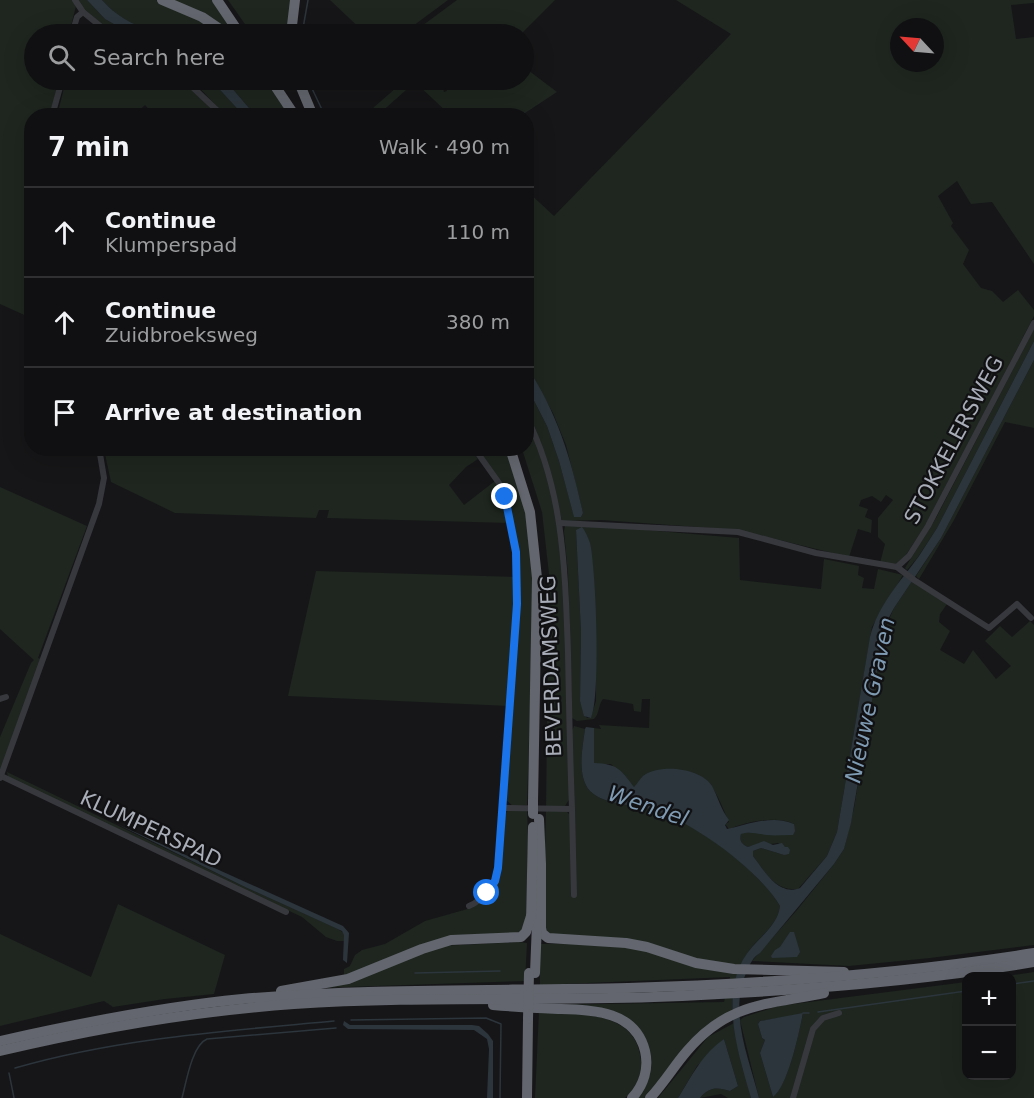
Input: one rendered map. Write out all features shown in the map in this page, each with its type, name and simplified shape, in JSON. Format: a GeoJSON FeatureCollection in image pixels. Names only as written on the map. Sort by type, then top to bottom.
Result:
{"type":"FeatureCollection","features":[{"type":"Feature","properties":{"kind":"highway"},"geometry":{"type":"LineString","coordinates":[[162,0],[202,17],[212,24]]}},
{"type":"Feature","properties":{"kind":"highway"},"geometry":{"type":"LineString","coordinates":[[217,0],[233,24]]}},
{"type":"Feature","properties":{"kind":"highway"},"geometry":{"type":"LineString","coordinates":[[225,0],[241,24]]}},
{"type":"Feature","properties":{"kind":"highway"},"geometry":{"type":"LineString","coordinates":[[292,24],[295,0]]}},
{"type":"Feature","properties":{"kind":"highway"},"geometry":{"type":"LineString","coordinates":[[274,90],[286,103]]}},
{"type":"Feature","properties":{"kind":"highway"},"geometry":{"type":"LineString","coordinates":[[277,90],[289,108]]}},
{"type":"Feature","properties":{"kind":"highway"},"geometry":{"type":"LineString","coordinates":[[285,90],[297,108]]}},
{"type":"Feature","properties":{"kind":"highway"},"geometry":{"type":"LineString","coordinates":[[302,90],[310,108]]}},
{"type":"Feature","properties":{"kind":"highway"},"geometry":{"type":"LineString","coordinates":[[512,456],[530,512],[537,578],[536,802],[541,864],[541,928],[545,937],[553,940],[626,943],[647,947],[696,963],[734,969],[753,971],[832,970],[866,979]]}},
{"type":"Feature","properties":{"kind":"highway"},"geometry":{"type":"LineString","coordinates":[[519,456],[534,505],[543,568],[536,802]]}},
{"type":"Feature","properties":{"kind":"highway"},"geometry":{"type":"LineString","coordinates":[[532,973],[531,916],[537,816]]}},
{"type":"Feature","properties":{"kind":"highway"},"geometry":{"type":"LineString","coordinates":[[527,1098],[537,816]]}},
{"type":"Feature","properties":{"kind":"highway"},"geometry":{"type":"LineString","coordinates":[[241,1000],[348,979],[422,949],[452,940],[521,937],[526,932],[531,916]]}},
{"type":"Feature","properties":{"kind":"highway"},"geometry":{"type":"LineString","coordinates":[[650,1098],[688,1050],[707,1031],[745,1009],[767,1002],[810,996],[866,979],[1034,952]]}},
{"type":"Feature","properties":{"kind":"highway"},"geometry":{"type":"LineString","coordinates":[[0,1051],[82,1032],[171,1017],[294,1004],[748,988],[955,974],[1034,962]]}},
{"type":"Feature","properties":{"kind":"highway"},"geometry":{"type":"LineString","coordinates":[[0,1041],[138,1013],[241,1000],[326,993],[728,989]]}},
{"type":"Feature","properties":{"kind":"highway"},"geometry":{"type":"LineString","coordinates":[[448,1000],[502,1006],[594,1010],[621,1019],[638,1035],[646,1059],[644,1079],[632,1098]]}},
{"type":"Feature","properties":{"kind":"highway"},"geometry":{"type":"LineString","coordinates":[[531,1019],[532,1098]]}},
{"type":"Feature","properties":{"kind":"street"},"geometry":{"type":"LineString","coordinates":[[75,0],[83,12],[98,24]]}},
{"type":"Feature","properties":{"kind":"street"},"geometry":{"type":"LineString","coordinates":[[75,24],[77,17],[83,12]]}},
{"type":"Feature","properties":{"kind":"street"},"geometry":{"type":"LineString","coordinates":[[54,108],[59,90]]}},
{"type":"Feature","properties":{"kind":"street"},"geometry":{"type":"LineString","coordinates":[[196,90],[215,108]]}},
{"type":"Feature","properties":{"kind":"street","name":"STOKKELERSWEG"},"geometry":{"type":"LineString","coordinates":[[897,567],[909,556],[928,526],[1034,323]]}},
{"type":"Feature","properties":{"kind":"street","name":"BEVERDAMSWEG"},"geometry":{"type":"LineString","coordinates":[[534,434],[554,490],[566,575],[574,896]]}},
{"type":"Feature","properties":{"kind":"street"},"geometry":{"type":"LineString","coordinates":[[0,777],[99,504],[104,478],[100,456]]}},
{"type":"Feature","properties":{"kind":"street"},"geometry":{"type":"LineString","coordinates":[[469,906],[483,897],[495,881],[498,868],[517,604],[516,552],[510,518],[502,490],[479,456]]}},
{"type":"Feature","properties":{"kind":"street"},"geometry":{"type":"LineString","coordinates":[[560,523],[738,532],[816,553],[897,567],[989,628],[1017,604],[1031,618]]}},
{"type":"Feature","properties":{"kind":"street","name":"KLUMPERSPAD"},"geometry":{"type":"LineString","coordinates":[[0,777],[286,912]]}},
{"type":"Feature","properties":{"kind":"street"},"geometry":{"type":"LineString","coordinates":[[502,808],[572,809]]}},
{"type":"Feature","properties":{"kind":"street"},"geometry":{"type":"LineString","coordinates":[[793,1098],[813,1029],[823,1018],[839,1013]]}},
{"type":"Feature","properties":{"kind":"shaded area"},"geometry":{"type":"Polygon","coordinates":[[[0,0],[72,0],[76,6],[72,24],[24,24],[24,90],[56,90],[52,108],[24,108],[24,315],[0,304],[0,0]]]}},
{"type":"Feature","properties":{"kind":"shaded area"},"geometry":{"type":"Polygon","coordinates":[[[77,0],[87,0],[105,19],[114,24],[99,24],[77,0]]]}},
{"type":"Feature","properties":{"kind":"shaded area"},"geometry":{"type":"Polygon","coordinates":[[[102,0],[156,0],[205,24],[134,24],[116,13],[102,0]]]}},
{"type":"Feature","properties":{"kind":"shaded area"},"geometry":{"type":"Polygon","coordinates":[[[172,0],[215,0],[231,24],[214,24],[172,0]]]}},
{"type":"Feature","properties":{"kind":"shaded area"},"geometry":{"type":"Polygon","coordinates":[[[228,0],[293,0],[290,24],[245,24],[228,0]]]}},
{"type":"Feature","properties":{"kind":"shaded area"},"geometry":{"type":"Polygon","coordinates":[[[330,0],[448,0],[416,24],[355,24],[330,0]]]}},
{"type":"Feature","properties":{"kind":"shaded area"},"geometry":{"type":"Polygon","coordinates":[[[457,0],[555,0],[531,24],[425,24],[457,0]]]}},
{"type":"Feature","properties":{"kind":"shaded area"},"geometry":{"type":"Polygon","coordinates":[[[676,0],[1034,0],[1034,3],[1011,5],[1016,39],[1034,37],[1034,264],[992,202],[971,204],[957,181],[938,196],[953,223],[951,226],[969,250],[963,264],[981,288],[992,291],[1003,302],[1018,290],[1034,310],[1034,316],[932,515],[902,561],[896,564],[880,563],[885,544],[878,537],[878,518],[893,500],[886,495],[881,502],[872,496],[861,500],[859,506],[868,509],[865,517],[872,520],[871,533],[858,529],[849,557],[739,530],[601,520],[562,521],[551,476],[534,431],[534,401],[547,426],[574,516],[581,517],[583,513],[566,445],[553,413],[534,379],[534,197],[554,216],[731,34],[676,0]]]}},
{"type":"Feature","properties":{"kind":"shaded area"},"geometry":{"type":"Polygon","coordinates":[[[534,75],[557,92],[533,108],[443,108],[423,90],[534,90],[534,75]]]}},
{"type":"Feature","properties":{"kind":"shaded area"},"geometry":{"type":"Polygon","coordinates":[[[64,90],[192,90],[210,108],[148,108],[145,105],[142,108],[59,108],[64,90]]]}},
{"type":"Feature","properties":{"kind":"shaded area"},"geometry":{"type":"Polygon","coordinates":[[[201,90],[220,90],[237,108],[218,108],[201,90]]]}},
{"type":"Feature","properties":{"kind":"shaded area"},"geometry":{"type":"Polygon","coordinates":[[[234,90],[271,90],[285,108],[249,108],[234,90]]]}},
{"type":"Feature","properties":{"kind":"shaded area"},"geometry":{"type":"Polygon","coordinates":[[[394,90],[406,90],[386,108],[373,108],[394,90]]]}},
{"type":"Feature","properties":{"kind":"shaded area"},"geometry":{"type":"Polygon","coordinates":[[[1034,329],[1034,341],[937,528],[907,570],[905,568],[936,518],[1034,329]]]}},
{"type":"Feature","properties":{"kind":"shaded area"},"geometry":{"type":"Polygon","coordinates":[[[1034,360],[1034,428],[1005,422],[954,520],[919,579],[916,576],[941,538],[1034,360]]]}},
{"type":"Feature","properties":{"kind":"shaded area"},"geometry":{"type":"Polygon","coordinates":[[[534,438],[548,475],[564,555],[570,798],[565,806],[546,807],[549,574],[542,512],[524,456],[534,456],[534,438]]]}},
{"type":"Feature","properties":{"kind":"shaded area"},"geometry":{"type":"Polygon","coordinates":[[[105,456],[476,456],[478,459],[466,467],[449,485],[464,505],[495,481],[510,523],[327,518],[329,510],[319,510],[316,518],[175,513],[111,482],[105,456]]]}},
{"type":"Feature","properties":{"kind":"shaded area"},"geometry":{"type":"Polygon","coordinates":[[[480,456],[508,456],[526,511],[534,578],[527,805],[513,806],[506,800],[519,593],[506,496],[480,456]]]}},
{"type":"Feature","properties":{"kind":"shaded area"},"geometry":{"type":"Polygon","coordinates":[[[0,487],[87,526],[38,658],[41,659],[0,771],[0,737],[34,660],[0,629],[0,487]]]}},
{"type":"Feature","properties":{"kind":"shaded area"},"geometry":{"type":"Polygon","coordinates":[[[576,524],[739,538],[740,580],[821,589],[824,559],[859,566],[858,575],[864,578],[862,588],[874,589],[878,569],[903,575],[872,627],[837,832],[827,856],[798,889],[783,887],[771,880],[753,856],[753,851],[761,848],[784,855],[785,847],[778,843],[748,847],[740,839],[741,834],[745,832],[789,835],[794,824],[787,821],[770,820],[752,822],[729,829],[725,824],[729,822],[718,796],[700,776],[634,787],[611,764],[594,764],[594,728],[601,729],[599,725],[649,728],[650,699],[642,699],[641,712],[634,711],[633,704],[603,699],[594,719],[577,721],[572,718],[565,526],[576,524]],[[576,530],[581,632],[580,701],[587,718],[591,717],[596,701],[593,568],[587,536],[576,530]]]}},
{"type":"Feature","properties":{"kind":"shaded area"},"geometry":{"type":"Polygon","coordinates":[[[316,571],[515,577],[509,706],[288,696],[316,571]]]}},
{"type":"Feature","properties":{"kind":"shaded area"},"geometry":{"type":"Polygon","coordinates":[[[912,581],[947,604],[940,614],[939,622],[950,631],[940,650],[964,664],[973,650],[996,679],[1011,666],[985,641],[1000,626],[1012,637],[1030,621],[1034,625],[1034,945],[849,966],[752,961],[797,910],[844,849],[854,808],[883,633],[894,608],[912,581]]]}},
{"type":"Feature","properties":{"kind":"shaded area"},"geometry":{"type":"Polygon","coordinates":[[[574,726],[585,729],[582,769],[590,791],[602,799],[650,809],[685,823],[722,847],[740,862],[770,891],[780,906],[773,924],[751,948],[742,963],[734,986],[732,1011],[703,1031],[690,1044],[648,1098],[636,1098],[644,1085],[648,1072],[648,1059],[639,1034],[630,1024],[605,1010],[544,1005],[724,1002],[730,977],[540,985],[540,944],[611,943],[634,946],[725,972],[732,972],[735,965],[692,958],[635,940],[602,937],[559,939],[545,931],[543,921],[546,810],[566,811],[571,816],[573,895],[576,895],[572,731],[574,726]]]}},
{"type":"Feature","properties":{"kind":"shaded area"},"geometry":{"type":"Polygon","coordinates":[[[7,772],[245,887],[338,929],[344,933],[344,941],[326,937],[302,917],[8,777],[7,772]]]}},
{"type":"Feature","properties":{"kind":"shaded area"},"geometry":{"type":"Polygon","coordinates":[[[510,809],[527,809],[526,924],[521,933],[473,935],[344,976],[344,969],[350,966],[355,955],[362,950],[385,944],[425,921],[471,908],[493,889],[504,814],[510,809]]]}},
{"type":"Feature","properties":{"kind":"shaded area"},"geometry":{"type":"Polygon","coordinates":[[[118,904],[225,955],[214,994],[113,1007],[104,1001],[0,1026],[0,934],[91,977],[118,904]]]}},
{"type":"Feature","properties":{"kind":"shaded area"},"geometry":{"type":"Polygon","coordinates":[[[527,943],[525,981],[318,988],[439,946],[527,943]]]}},
{"type":"Feature","properties":{"kind":"shaded area"},"geometry":{"type":"Polygon","coordinates":[[[1034,972],[1034,1098],[794,1098],[814,1031],[826,1020],[841,1014],[841,1011],[822,1018],[810,1033],[791,1098],[759,1098],[740,1020],[778,1006],[962,983],[962,1080],[1016,1080],[1016,975],[1034,972]],[[803,1014],[760,1021],[758,1024],[762,1038],[765,1040],[760,1053],[773,1097],[784,1081],[796,1046],[803,1014]]]}},
{"type":"Feature","properties":{"kind":"shaded area"},"geometry":{"type":"Polygon","coordinates":[[[539,1011],[603,1018],[617,1023],[629,1032],[637,1044],[641,1071],[638,1081],[629,1094],[625,1098],[535,1098],[539,1011]]]}},
{"type":"Feature","properties":{"kind":"shaded area"},"geometry":{"type":"Polygon","coordinates":[[[734,1023],[751,1098],[728,1098],[721,1094],[700,1098],[710,1090],[730,1091],[738,1086],[724,1039],[697,1066],[678,1098],[658,1098],[708,1037],[734,1023]]]}},
{"type":"Feature","properties":{"kind":"water"},"geometry":{"type":"Polygon","coordinates":[[[87,0],[102,0],[116,13],[134,24],[114,24],[105,19],[87,0]]]}},
{"type":"Feature","properties":{"kind":"water"},"geometry":{"type":"Polygon","coordinates":[[[220,90],[234,90],[249,108],[237,108],[220,90]]]}},
{"type":"Feature","properties":{"kind":"water"},"geometry":{"type":"Polygon","coordinates":[[[1034,341],[1034,360],[941,538],[885,625],[851,823],[844,849],[754,959],[747,971],[739,1003],[742,1035],[759,1098],[751,1098],[733,1021],[732,1001],[735,981],[741,963],[773,923],[780,906],[770,892],[740,862],[685,824],[650,809],[602,799],[590,791],[582,769],[585,729],[586,727],[594,728],[594,763],[614,766],[634,787],[643,776],[650,772],[669,769],[690,771],[707,780],[712,786],[729,820],[725,825],[727,829],[768,820],[794,824],[793,835],[748,833],[741,834],[740,839],[748,847],[764,841],[773,845],[782,843],[788,847],[789,854],[784,855],[761,848],[753,851],[753,856],[778,886],[792,890],[800,888],[827,856],[837,832],[870,637],[878,614],[937,528],[1034,341]]]}},
{"type":"Feature","properties":{"kind":"water"},"geometry":{"type":"Polygon","coordinates":[[[534,378],[562,437],[583,513],[581,517],[574,517],[547,426],[534,401],[534,378]]]}},
{"type":"Feature","properties":{"kind":"water"},"geometry":{"type":"Polygon","coordinates":[[[582,527],[590,543],[596,604],[596,686],[591,718],[584,716],[580,701],[581,632],[576,530],[582,527]]]}},
{"type":"Feature","properties":{"kind":"water"},"geometry":{"type":"Polygon","coordinates":[[[117,824],[343,926],[349,933],[347,963],[343,960],[344,935],[342,931],[245,887],[117,824]]]}},
{"type":"Feature","properties":{"kind":"water"},"geometry":{"type":"Polygon","coordinates":[[[790,932],[794,932],[800,952],[797,957],[772,958],[775,950],[780,947],[790,932]]]}},
{"type":"Feature","properties":{"kind":"water"},"geometry":{"type":"Polygon","coordinates":[[[803,1013],[788,1071],[773,1097],[760,1053],[765,1040],[762,1038],[758,1024],[760,1021],[803,1013]]]}},
{"type":"Feature","properties":{"kind":"water"},"geometry":{"type":"Polygon","coordinates":[[[344,1021],[350,1025],[479,1026],[493,1041],[493,1098],[487,1098],[489,1049],[487,1039],[474,1030],[348,1029],[343,1025],[344,1021]]]}},
{"type":"Feature","properties":{"kind":"water"},"geometry":{"type":"Polygon","coordinates":[[[724,1039],[738,1086],[730,1091],[710,1090],[700,1098],[678,1098],[703,1058],[724,1039]]]}},
{"type":"Feature","properties":{"kind":"waterway"},"geometry":{"type":"LineString","coordinates":[[304,24],[308,0]]}},
{"type":"Feature","properties":{"kind":"waterway"},"geometry":{"type":"LineString","coordinates":[[313,90],[321,108]]}},
{"type":"Feature","properties":{"kind":"waterway"},"geometry":{"type":"LineString","coordinates":[[415,973],[500,971]]}},
{"type":"Feature","properties":{"kind":"waterway"},"geometry":{"type":"LineString","coordinates":[[1016,983],[1034,981]]}},
{"type":"Feature","properties":{"kind":"waterway"},"geometry":{"type":"LineString","coordinates":[[818,1012],[962,992]]}},
{"type":"Feature","properties":{"kind":"waterway"},"geometry":{"type":"LineString","coordinates":[[803,1013],[809,1013]]}},
{"type":"Feature","properties":{"kind":"waterway"},"geometry":{"type":"LineString","coordinates":[[351,1020],[486,1018],[501,1024],[500,1098]]}},
{"type":"Feature","properties":{"kind":"waterway"},"geometry":{"type":"LineString","coordinates":[[15,1068],[94,1049],[173,1037],[334,1021]]}},
{"type":"Feature","properties":{"kind":"waterway"},"geometry":{"type":"LineString","coordinates":[[182,1098],[194,1056],[197,1049],[207,1039],[336,1028]]}},
{"type":"Feature","properties":{"kind":"waterway"},"geometry":{"type":"LineString","coordinates":[[9,1073],[14,1098]]}},
{"type":"Feature","properties":{"kind":"route"},"geometry":{"type":"LineString","coordinates":[[487,893],[495,881],[498,868],[517,604],[516,552],[505,497]]}},
{"type":"Feature","properties":{"kind":"water label","name":"Nieuwe Graven"},"geometry":{"type":"Point","coordinates":[870,700]}},
{"type":"Feature","properties":{"kind":"water label","name":"Wendel"},"geometry":{"type":"Point","coordinates":[648,806]}}]}
